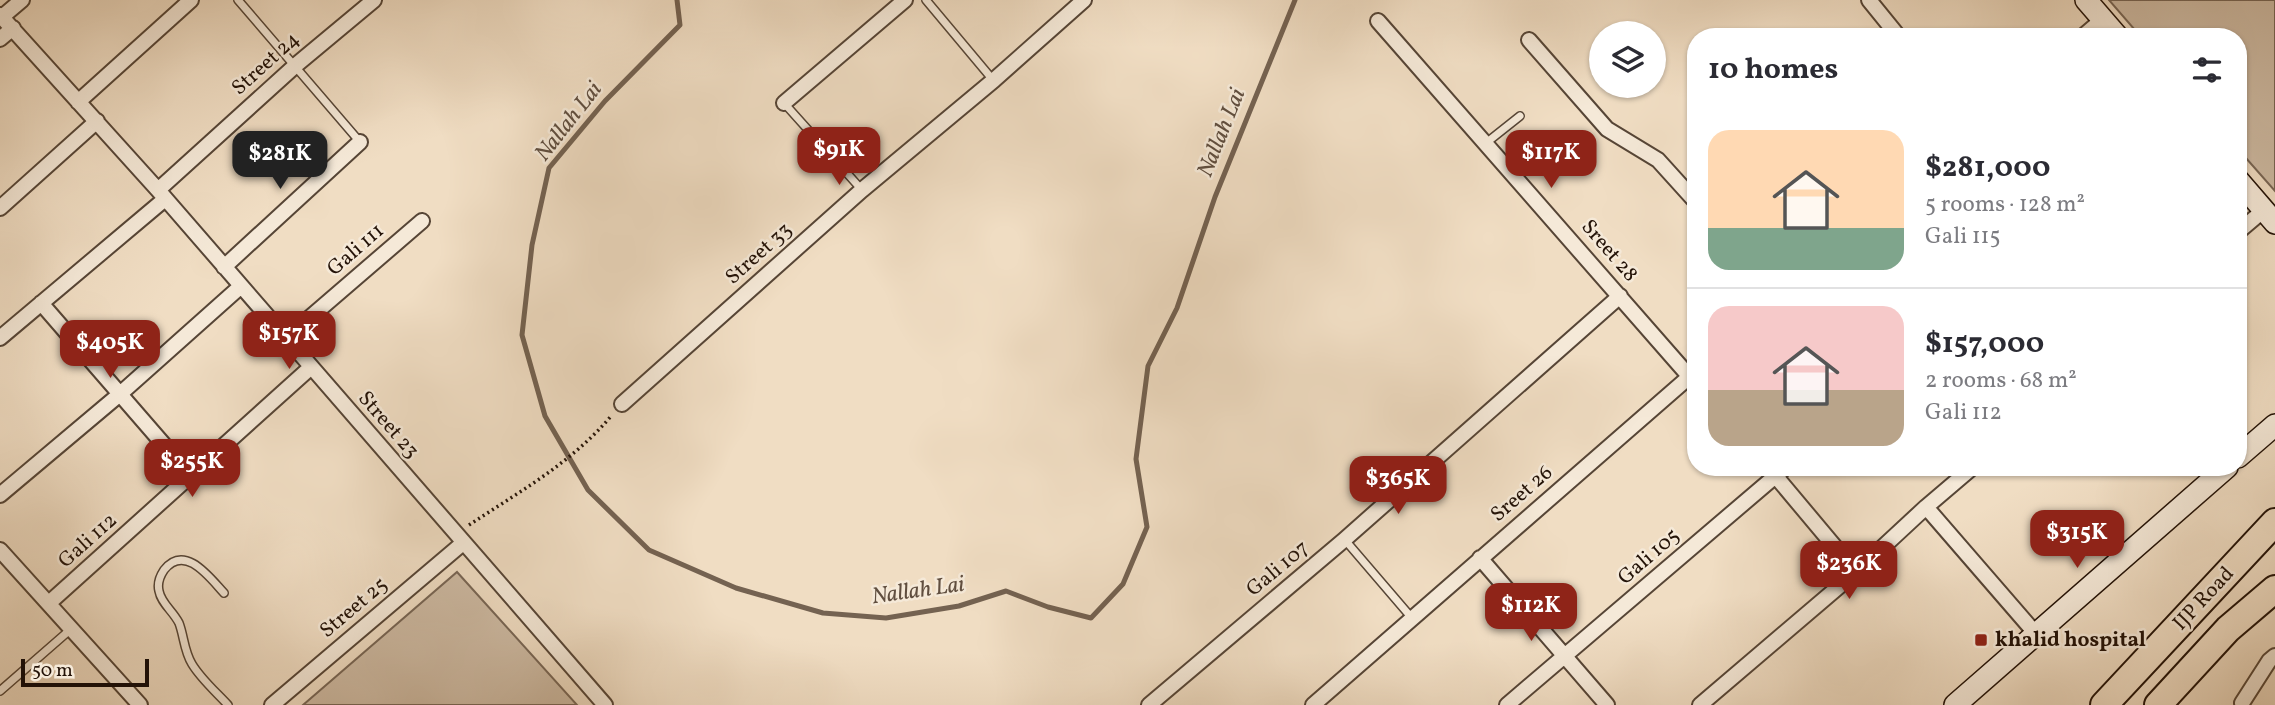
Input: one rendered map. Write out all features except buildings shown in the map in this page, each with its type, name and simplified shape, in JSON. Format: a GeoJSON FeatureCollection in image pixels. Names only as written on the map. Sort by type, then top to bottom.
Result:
{"type":"FeatureCollection","features":[{"type":"Feature","properties":{"kind":"highway","name":"IJP Road"},"geometry":{"type":"LineString","coordinates":[[2104,705],[2275,522]]}},
{"type":"Feature","properties":{"kind":"highway","name":"IJP Road"},"geometry":{"type":"LineString","coordinates":[[2158,705],[2228,629],[2275,589]]}},
{"type":"Feature","properties":{"kind":"main road"},"geometry":{"type":"LineString","coordinates":[[2086,0],[2110,28]]}},
{"type":"Feature","properties":{"kind":"main road"},"geometry":{"type":"LineString","coordinates":[[2247,191],[2269,217]]}},
{"type":"Feature","properties":{"kind":"main road"},"geometry":{"type":"LineString","coordinates":[[2247,449],[2275,425]]}},
{"type":"Feature","properties":{"kind":"main road"},"geometry":{"type":"LineString","coordinates":[[1955,705],[2217,476]]}},
{"type":"Feature","properties":{"kind":"street"},"geometry":{"type":"LineString","coordinates":[[1,16],[22,0]]}},
{"type":"Feature","properties":{"kind":"street"},"geometry":{"type":"LineString","coordinates":[[78,102],[191,0]]}},
{"type":"Feature","properties":{"kind":"street","name":"Street 24"},"geometry":{"type":"LineString","coordinates":[[2,332],[41,303],[161,195],[296,65],[374,0]]}},
{"type":"Feature","properties":{"kind":"street"},"geometry":{"type":"LineString","coordinates":[[784,103],[905,0]]}},
{"type":"Feature","properties":{"kind":"street","name":"Street 33"},"geometry":{"type":"LineString","coordinates":[[622,404],[862,190],[994,80],[1084,0]]}},
{"type":"Feature","properties":{"kind":"street"},"geometry":{"type":"LineString","coordinates":[[1869,0],[1892,28]]}},
{"type":"Feature","properties":{"kind":"street","name":"Street 23"},"geometry":{"type":"LineString","coordinates":[[1,16],[97,121],[605,705]]}},
{"type":"Feature","properties":{"kind":"street"},"geometry":{"type":"LineString","coordinates":[[2092,28],[2102,19]]}},
{"type":"Feature","properties":{"kind":"street","name":"Sreet 28"},"geometry":{"type":"LineString","coordinates":[[1378,21],[1687,369]]}},
{"type":"Feature","properties":{"kind":"street"},"geometry":{"type":"LineString","coordinates":[[0,39],[13,28]]}},
{"type":"Feature","properties":{"kind":"street"},"geometry":{"type":"LineString","coordinates":[[1530,40],[1607,129],[1658,160],[1687,192]]}},
{"type":"Feature","properties":{"kind":"street"},"geometry":{"type":"LineString","coordinates":[[2,202],[97,121]]}},
{"type":"Feature","properties":{"kind":"street"},"geometry":{"type":"LineString","coordinates":[[224,267],[360,142]]}},
{"type":"Feature","properties":{"kind":"street"},"geometry":{"type":"LineString","coordinates":[[2247,228],[2269,217]]}},
{"type":"Feature","properties":{"kind":"street","name":"Gali 111"},"geometry":{"type":"LineString","coordinates":[[285,339],[422,221]]}},
{"type":"Feature","properties":{"kind":"street"},"geometry":{"type":"LineString","coordinates":[[0,495],[120,394],[240,287]]}},
{"type":"Feature","properties":{"kind":"street","name":"Gali 107"},"geometry":{"type":"LineString","coordinates":[[1149,705],[1345,540],[1620,296]]}},
{"type":"Feature","properties":{"kind":"street"},"geometry":{"type":"LineString","coordinates":[[41,303],[191,476]]}},
{"type":"Feature","properties":{"kind":"street","name":"Gali 112"},"geometry":{"type":"LineString","coordinates":[[49,603],[310,368]]}},
{"type":"Feature","properties":{"kind":"street","name":"Sreet 26"},"geometry":{"type":"LineString","coordinates":[[1313,705],[1411,617],[1687,383]]}},
{"type":"Feature","properties":{"kind":"street","name":"Gali 105"},"geometry":{"type":"LineString","coordinates":[[1507,705],[1769,476]]}},
{"type":"Feature","properties":{"kind":"street"},"geometry":{"type":"LineString","coordinates":[[1781,476],[1856,572]]}},
{"type":"Feature","properties":{"kind":"street"},"geometry":{"type":"LineString","coordinates":[[1700,705],[1856,572],[1962,476]]}},
{"type":"Feature","properties":{"kind":"street"},"geometry":{"type":"LineString","coordinates":[[1926,507],[2036,634]]}},
{"type":"Feature","properties":{"kind":"street","name":"Street 25"},"geometry":{"type":"LineString","coordinates":[[272,705],[459,538]]}},
{"type":"Feature","properties":{"kind":"street"},"geometry":{"type":"LineString","coordinates":[[0,550],[140,705]]}},
{"type":"Feature","properties":{"kind":"street"},"geometry":{"type":"LineString","coordinates":[[1480,558],[1607,705]]}},
{"type":"Feature","properties":{"kind":"street"},"geometry":{"type":"LineString","coordinates":[[2242,703],[2275,656]]}},
{"type":"Feature","properties":{"kind":"lane"},"geometry":{"type":"LineString","coordinates":[[238,0],[360,142]]}},
{"type":"Feature","properties":{"kind":"lane"},"geometry":{"type":"LineString","coordinates":[[926,0],[994,80]]}},
{"type":"Feature","properties":{"kind":"lane"},"geometry":{"type":"LineString","coordinates":[[784,103],[862,190]]}},
{"type":"Feature","properties":{"kind":"lane"},"geometry":{"type":"LineString","coordinates":[[1486,144],[1520,116]]}},
{"type":"Feature","properties":{"kind":"lane"},"geometry":{"type":"LineString","coordinates":[[1345,540],[1411,617]]}},
{"type":"Feature","properties":{"kind":"lane"},"geometry":{"type":"LineString","coordinates":[[224,593],[198,565],[185,560],[174,562],[159,579],[161,598],[178,622],[192,665],[228,705]]}},
{"type":"Feature","properties":{"kind":"lane"},"geometry":{"type":"LineString","coordinates":[[0,691],[72,629]]}},
{"type":"Feature","properties":{"kind":"path"},"geometry":{"type":"LineString","coordinates":[[459,538],[544,477],[595,436],[622,404]]}},
{"type":"Feature","properties":{"kind":"shaded area"},"geometry":{"type":"Polygon","coordinates":[[[2109,0],[2275,0],[2275,191],[2247,159],[2247,28],[2133,28],[2109,0]]]}},
{"type":"Feature","properties":{"kind":"shaded area"},"geometry":{"type":"Polygon","coordinates":[[[457,572],[577,705],[303,705],[457,572]]]}},
{"type":"Feature","properties":{"kind":"waterway","name":"Nallah Lai"},"geometry":{"type":"LineString","coordinates":[[677,0],[680,25],[605,101],[549,168],[532,245],[522,335],[545,416],[588,490],[649,550],[736,588],[823,613],[886,618],[959,606],[1006,591],[1048,607],[1091,618],[1123,584],[1147,527],[1136,459],[1148,366],[1177,308],[1215,197],[1295,0]]}},
{"type":"Feature","properties":{"kind":"place","name":"khalid hospital"},"geometry":{"type":"Point","coordinates":[1981,640]}}]}
